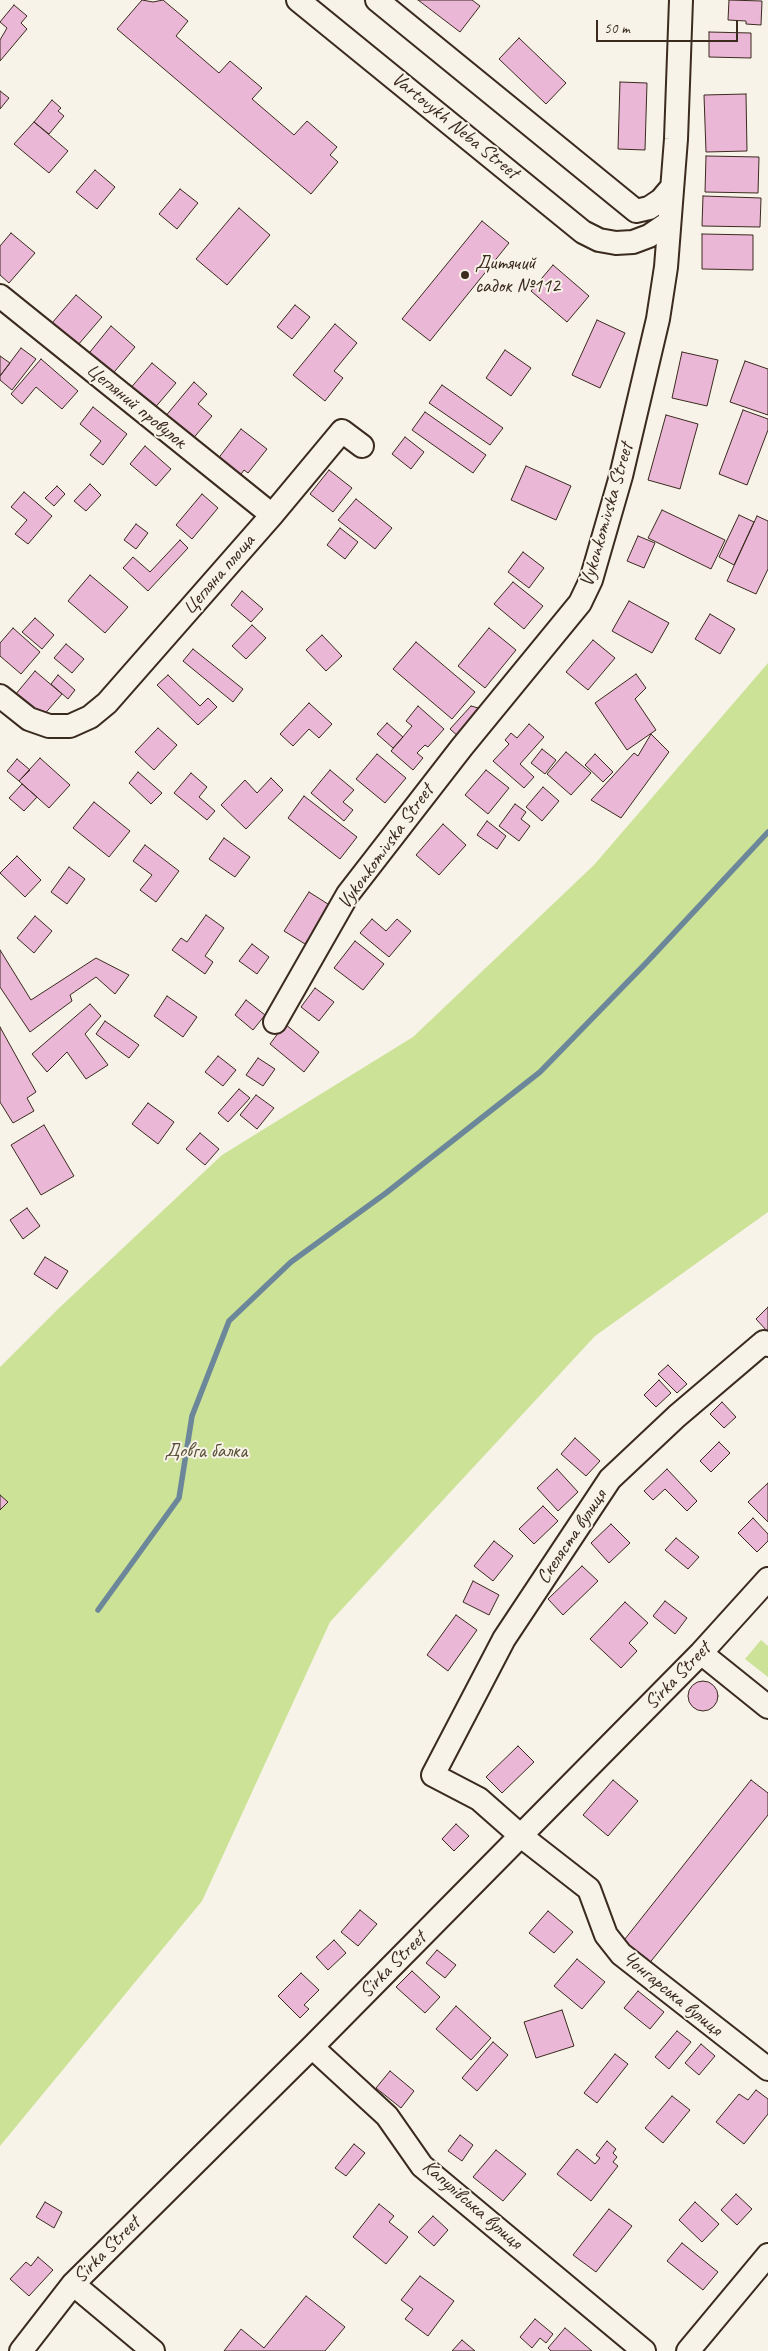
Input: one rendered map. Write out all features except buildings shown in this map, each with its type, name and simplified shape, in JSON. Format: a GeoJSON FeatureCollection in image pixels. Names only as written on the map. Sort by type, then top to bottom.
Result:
{"type":"FeatureCollection","features":[{"type":"Feature","properties":{"kind":"street","name":"Vartovykh Neba Street"},"geometry":{"type":"LineString","coordinates":[[298,0],[583,232],[599,240],[616,244],[633,242],[649,236],[668,223]]}},
{"type":"Feature","properties":{"kind":"street"},"geometry":{"type":"LineString","coordinates":[[377,0],[636,211],[637,227],[630,238],[616,244]]}},
{"type":"Feature","properties":{"kind":"street","name":"Vykonkomivska Street"},"geometry":{"type":"LineString","coordinates":[[275,1022],[348,894],[462,747],[580,603],[591,580],[618,485],[658,318],[666,267],[676,139],[681,0]]}},
{"type":"Feature","properties":{"kind":"street"},"geometry":{"type":"LineString","coordinates":[[636,211],[649,208],[661,200],[672,188]]}},
{"type":"Feature","properties":{"kind":"street","name":"Цегляний провулок"},"geometry":{"type":"LineString","coordinates":[[0,296],[272,516]]}},
{"type":"Feature","properties":{"kind":"street","name":"Цегляна площа"},"geometry":{"type":"LineString","coordinates":[[0,696],[29,719],[49,726],[70,726],[90,716],[107,702],[272,516],[342,432],[362,446]]}},
{"type":"Feature","properties":{"kind":"street","name":"Скеляста вулиця"},"geometry":{"type":"LineString","coordinates":[[433,1775],[504,1639],[610,1479],[677,1416],[766,1344]]}},
{"type":"Feature","properties":{"kind":"street","name":"Sirka Street"},"geometry":{"type":"LineString","coordinates":[[20,2351],[73,2284],[521,1836],[701,1653],[768,1579]]}},
{"type":"Feature","properties":{"kind":"street"},"geometry":{"type":"LineString","coordinates":[[701,1653],[768,1707]]}},
{"type":"Feature","properties":{"kind":"street","name":"Чонгарська вулиця"},"geometry":{"type":"LineString","coordinates":[[433,1775],[479,1799],[521,1836],[589,1889],[606,1935],[621,1954],[768,2069]]}},
{"type":"Feature","properties":{"kind":"street","name":"Капулівська вулиця"},"geometry":{"type":"LineString","coordinates":[[312,2047],[386,2116],[422,2166],[644,2351]]}},
{"type":"Feature","properties":{"kind":"street"},"geometry":{"type":"LineString","coordinates":[[688,2351],[768,2255]]}},
{"type":"Feature","properties":{"kind":"street"},"geometry":{"type":"LineString","coordinates":[[73,2284],[153,2351]]}},
{"type":"Feature","properties":{"kind":"green space","name":"Довга балка"},"geometry":{"type":"Polygon","coordinates":[[[768,663],[768,1212],[595,1336],[330,1622],[202,1901],[0,2146],[0,1367],[58,1309],[222,1155],[413,1037],[594,865],[768,663]]]}},
{"type":"Feature","properties":{"kind":"green space"},"geometry":{"type":"Polygon","coordinates":[[[761,1640],[768,1646],[768,1677],[745,1659],[761,1640]]]}},
{"type":"Feature","properties":{"kind":"waterway"},"geometry":{"type":"LineString","coordinates":[[98,1610],[179,1498],[192,1416],[229,1321],[291,1262],[386,1193],[540,1072],[647,962],[768,832]]}},
{"type":"Feature","properties":{"kind":"place","name":"Дитячий садок №112"},"geometry":{"type":"Point","coordinates":[465,275]}}]}
